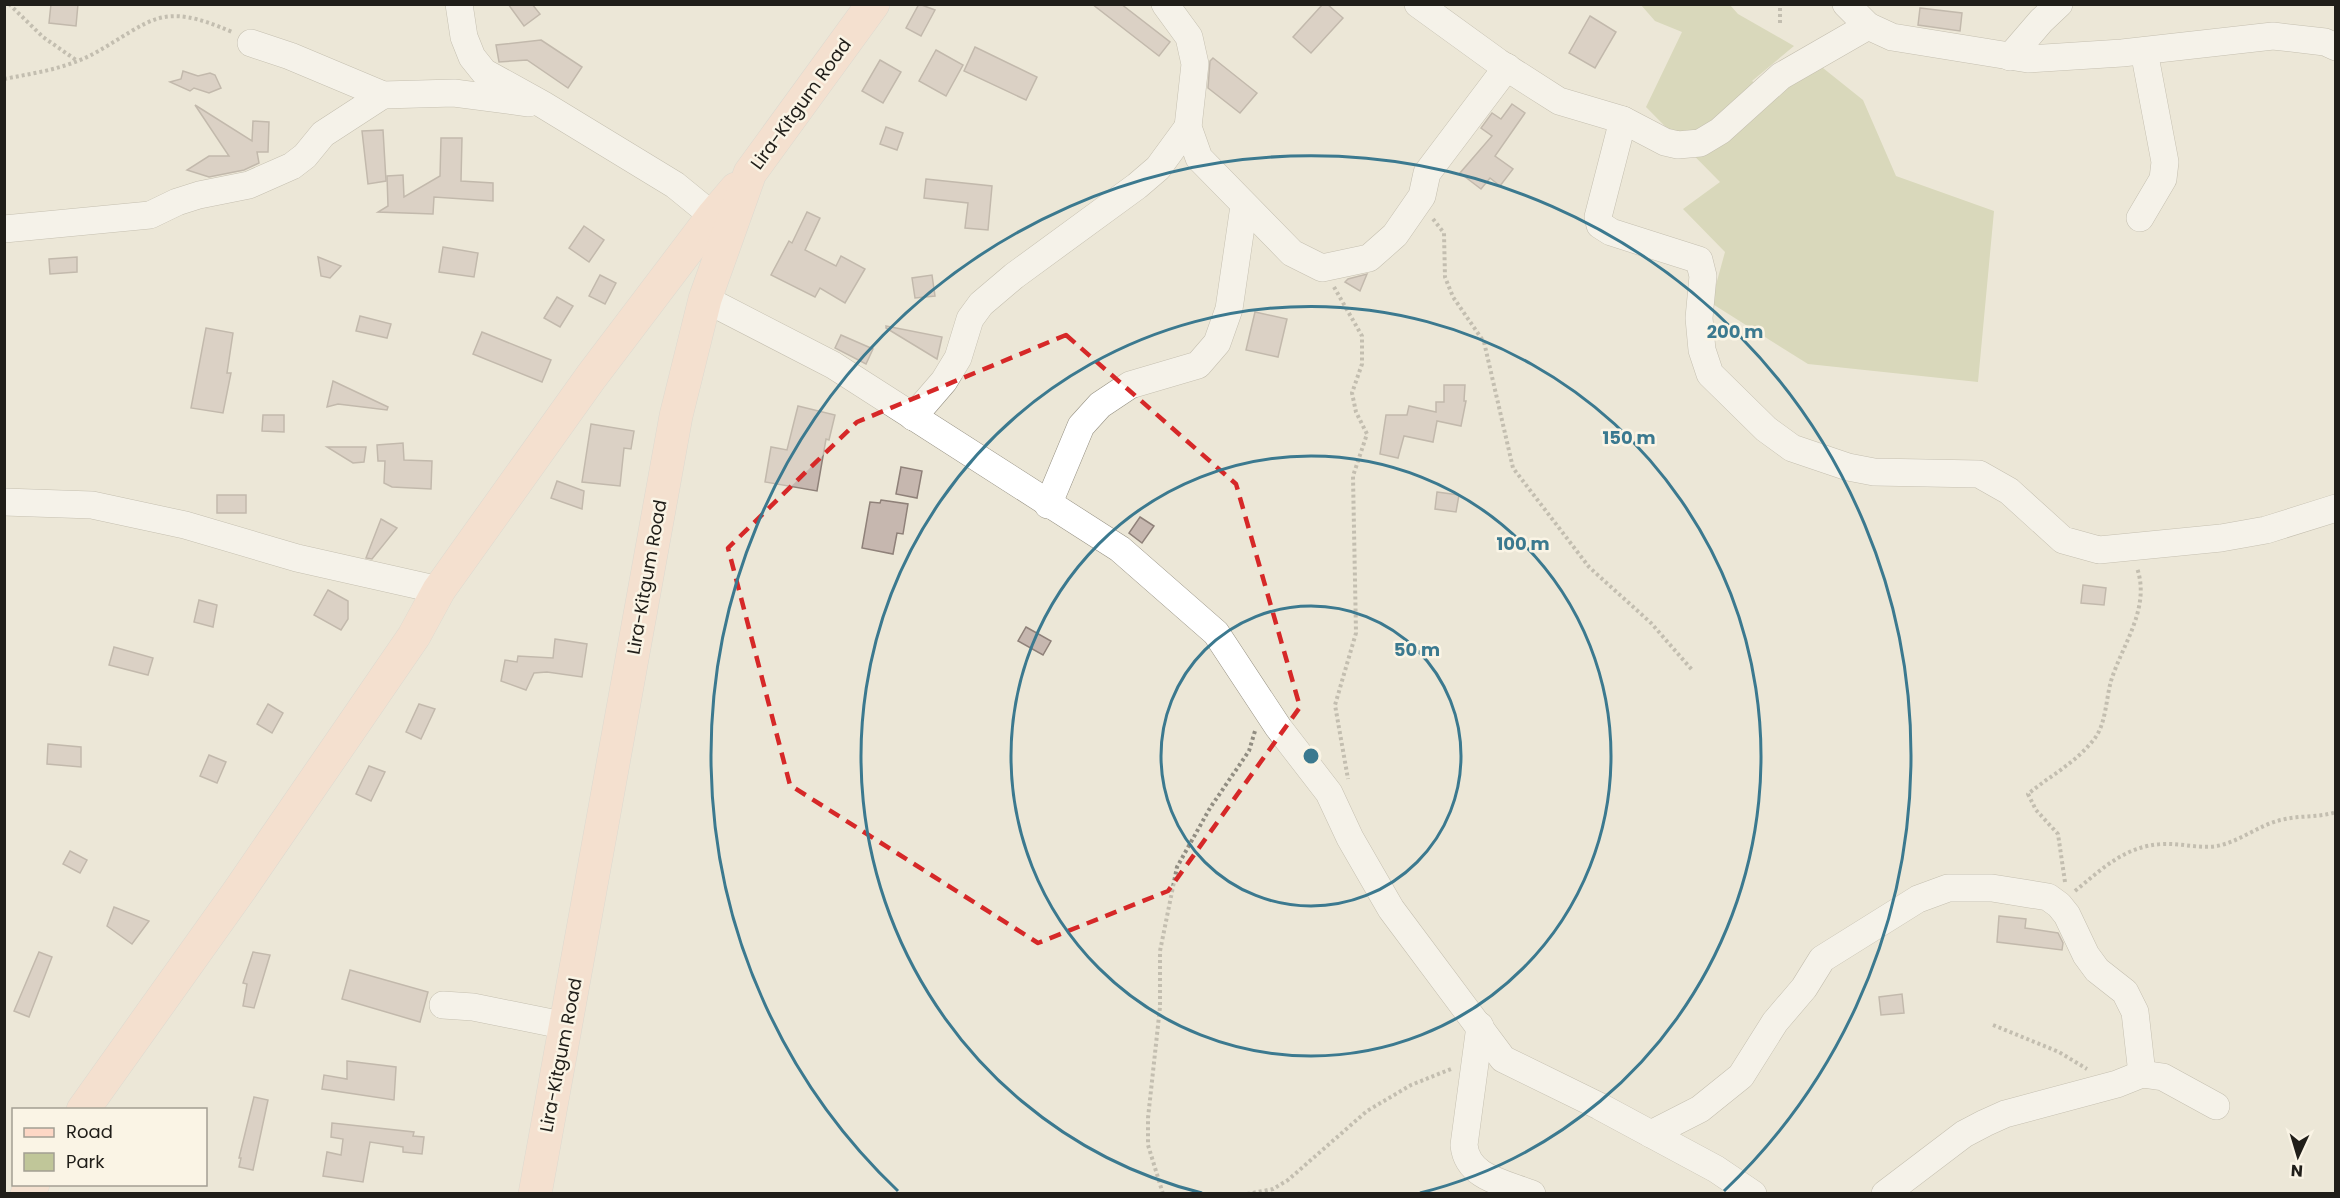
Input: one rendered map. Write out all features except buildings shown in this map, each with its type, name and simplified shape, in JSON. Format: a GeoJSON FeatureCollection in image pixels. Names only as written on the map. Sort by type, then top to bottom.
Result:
{"type":"FeatureCollection","features":[{"type":"Feature","properties":{"kind":"main road","name":"Lira-Kitgum Road"},"geometry":{"type":"LineString","coordinates":[[535,1194],[676,416],[705,299],[750,173],[873,4]]}},
{"type":"Feature","properties":{"kind":"main road"},"geometry":{"type":"LineString","coordinates":[[84,1108],[286,823],[414,636],[440,590],[591,377],[713,216],[750,173]]}},
{"type":"Feature","properties":{"kind":"street"},"geometry":{"type":"LineString","coordinates":[[459,4],[464,37],[472,57],[484,72],[542,104],[675,185],[713,216]]}},
{"type":"Feature","properties":{"kind":"street"},"geometry":{"type":"LineString","coordinates":[[1165,4],[1189,37],[1195,64],[1188,127],[1199,158],[1292,253],[1322,268],[1369,258],[1395,235],[1422,196],[1427,173],[1507,67]]}},
{"type":"Feature","properties":{"kind":"street"},"geometry":{"type":"LineString","coordinates":[[1418,4],[1559,101],[1623,120],[1665,142],[1678,145],[1700,143],[1720,131],[1780,76],[1868,26]]}},
{"type":"Feature","properties":{"kind":"street"},"geometry":{"type":"LineString","coordinates":[[1846,4],[1868,26],[1892,37],[2010,57],[2053,59],[2273,36],[2325,42],[2336,47]]}},
{"type":"Feature","properties":{"kind":"street"},"geometry":{"type":"LineString","coordinates":[[2010,57],[2059,4]]}},
{"type":"Feature","properties":{"kind":"street"},"geometry":{"type":"LineString","coordinates":[[251,43],[290,56],[383,95],[454,93],[542,104]]}},
{"type":"Feature","properties":{"kind":"street"},"geometry":{"type":"LineString","coordinates":[[2140,218],[2163,179],[2165,162],[2144,51]]}},
{"type":"Feature","properties":{"kind":"street"},"geometry":{"type":"LineString","coordinates":[[4,229],[150,215],[199,195],[249,185],[292,166],[305,156],[323,134],[383,95]]}},
{"type":"Feature","properties":{"kind":"street"},"geometry":{"type":"LineString","coordinates":[[1623,120],[1601,206],[1600,225],[1611,232],[1699,260],[1703,276],[1699,318],[1701,351],[1710,374],[1766,429],[1792,448],[1848,467],[1874,472],[1979,474],[2009,491],[2063,540],[2099,550],[2129,545],[2162,545],[2255,532],[2336,508]]}},
{"type":"Feature","properties":{"kind":"street"},"geometry":{"type":"LineString","coordinates":[[913,417],[944,381],[958,358],[970,319],[981,304],[1014,276],[1137,186],[1158,168],[1188,127]]}},
{"type":"Feature","properties":{"kind":"street"},"geometry":{"type":"LineString","coordinates":[[1048,505],[1081,426],[1100,405],[1130,385],[1198,365],[1217,343],[1229,309],[1244,206]]}},
{"type":"Feature","properties":{"kind":"street"},"geometry":{"type":"LineString","coordinates":[[705,299],[833,365],[1048,505],[1120,549],[1170,591],[1216,633],[1264,702],[1278,727],[1329,793],[1391,909],[1503,1059],[1599,1106],[1716,1169],[1753,1194]]}},
{"type":"Feature","properties":{"kind":"street"},"geometry":{"type":"LineString","coordinates":[[4,502],[92,505],[185,525],[297,558],[440,590]]}},
{"type":"Feature","properties":{"kind":"street"},"geometry":{"type":"LineString","coordinates":[[1651,1134],[1700,1109],[1741,1076],[1775,1022],[1804,988],[1821,958],[1918,899],[1948,888],[1992,888],[2048,897],[2059,905],[2067,915],[2086,955],[2097,970],[2125,992],[2135,1012],[2142,1074]]}},
{"type":"Feature","properties":{"kind":"street"},"geometry":{"type":"LineString","coordinates":[[443,1005],[472,1008],[567,1026]]}},
{"type":"Feature","properties":{"kind":"street"},"geometry":{"type":"LineString","coordinates":[[1480,1026],[1464,1145],[1465,1158],[1483,1175],[1532,1194]]}},
{"type":"Feature","properties":{"kind":"street"},"geometry":{"type":"LineString","coordinates":[[1885,1194],[1964,1134],[1984,1123],[2036,1105],[2117,1084],[2142,1074],[2163,1077],[2216,1106]]}},
{"type":"Feature","properties":{"kind":"path"},"geometry":{"type":"LineString","coordinates":[[9,4],[43,37],[76,60]]}},
{"type":"Feature","properties":{"kind":"path"},"geometry":{"type":"LineString","coordinates":[[1780,4],[1780,23]]}},
{"type":"Feature","properties":{"kind":"path"},"geometry":{"type":"LineString","coordinates":[[4,79],[51,70],[92,54],[133,27],[165,10],[205,16],[251,43]]}},
{"type":"Feature","properties":{"kind":"path"},"geometry":{"type":"LineString","coordinates":[[1416,205],[1438,223],[1444,233],[1446,277],[1453,297],[1484,342],[1513,468],[1589,567],[1651,622],[1694,671]]}},
{"type":"Feature","properties":{"kind":"path"},"geometry":{"type":"LineString","coordinates":[[1322,268],[1362,336],[1362,364],[1352,393],[1356,412],[1367,435],[1353,476],[1356,633],[1335,705],[1348,781],[1337,810]]}},
{"type":"Feature","properties":{"kind":"path"},"geometry":{"type":"LineString","coordinates":[[2059,905],[2066,881],[2058,834],[2036,810],[2028,794],[2076,760],[2096,736],[2111,682],[2136,621],[2140,590],[2139,573],[2129,545]]}},
{"type":"Feature","properties":{"kind":"path"},"geometry":{"type":"LineString","coordinates":[[1163,1194],[1148,1144],[1148,1118],[1160,1007],[1160,951],[1177,867],[1210,808],[1248,751],[1264,702]]}},
{"type":"Feature","properties":{"kind":"path"},"geometry":{"type":"LineString","coordinates":[[2059,905],[2113,859],[2132,850],[2161,844],[2220,846],[2278,820],[2336,812]]}},
{"type":"Feature","properties":{"kind":"path"},"geometry":{"type":"LineString","coordinates":[[1993,1025],[2059,1052],[2117,1084]]}},
{"type":"Feature","properties":{"kind":"path"},"geometry":{"type":"LineString","coordinates":[[1247,1194],[1273,1189],[1288,1180],[1367,1111],[1411,1085],[1474,1060]]}},
{"type":"Feature","properties":{"kind":"highlighted area"},"geometry":{"type":"Polygon","coordinates":[[[1066,335],[1236,484],[1300,707],[1168,891],[1038,943],[790,785],[728,548],[857,422],[1066,335]]]}},
{"type":"Feature","properties":{"kind":"green space"},"geometry":{"type":"Polygon","coordinates":[[[1641,5],[1730,5],[1738,14],[1794,46],[1752,81],[1770,93],[1813,60],[1863,100],[1896,176],[1994,211],[1978,382],[1808,364],[1711,303],[1725,252],[1683,209],[1720,182],[1646,107],[1682,32],[1655,21],[1641,5]]]}}]}
